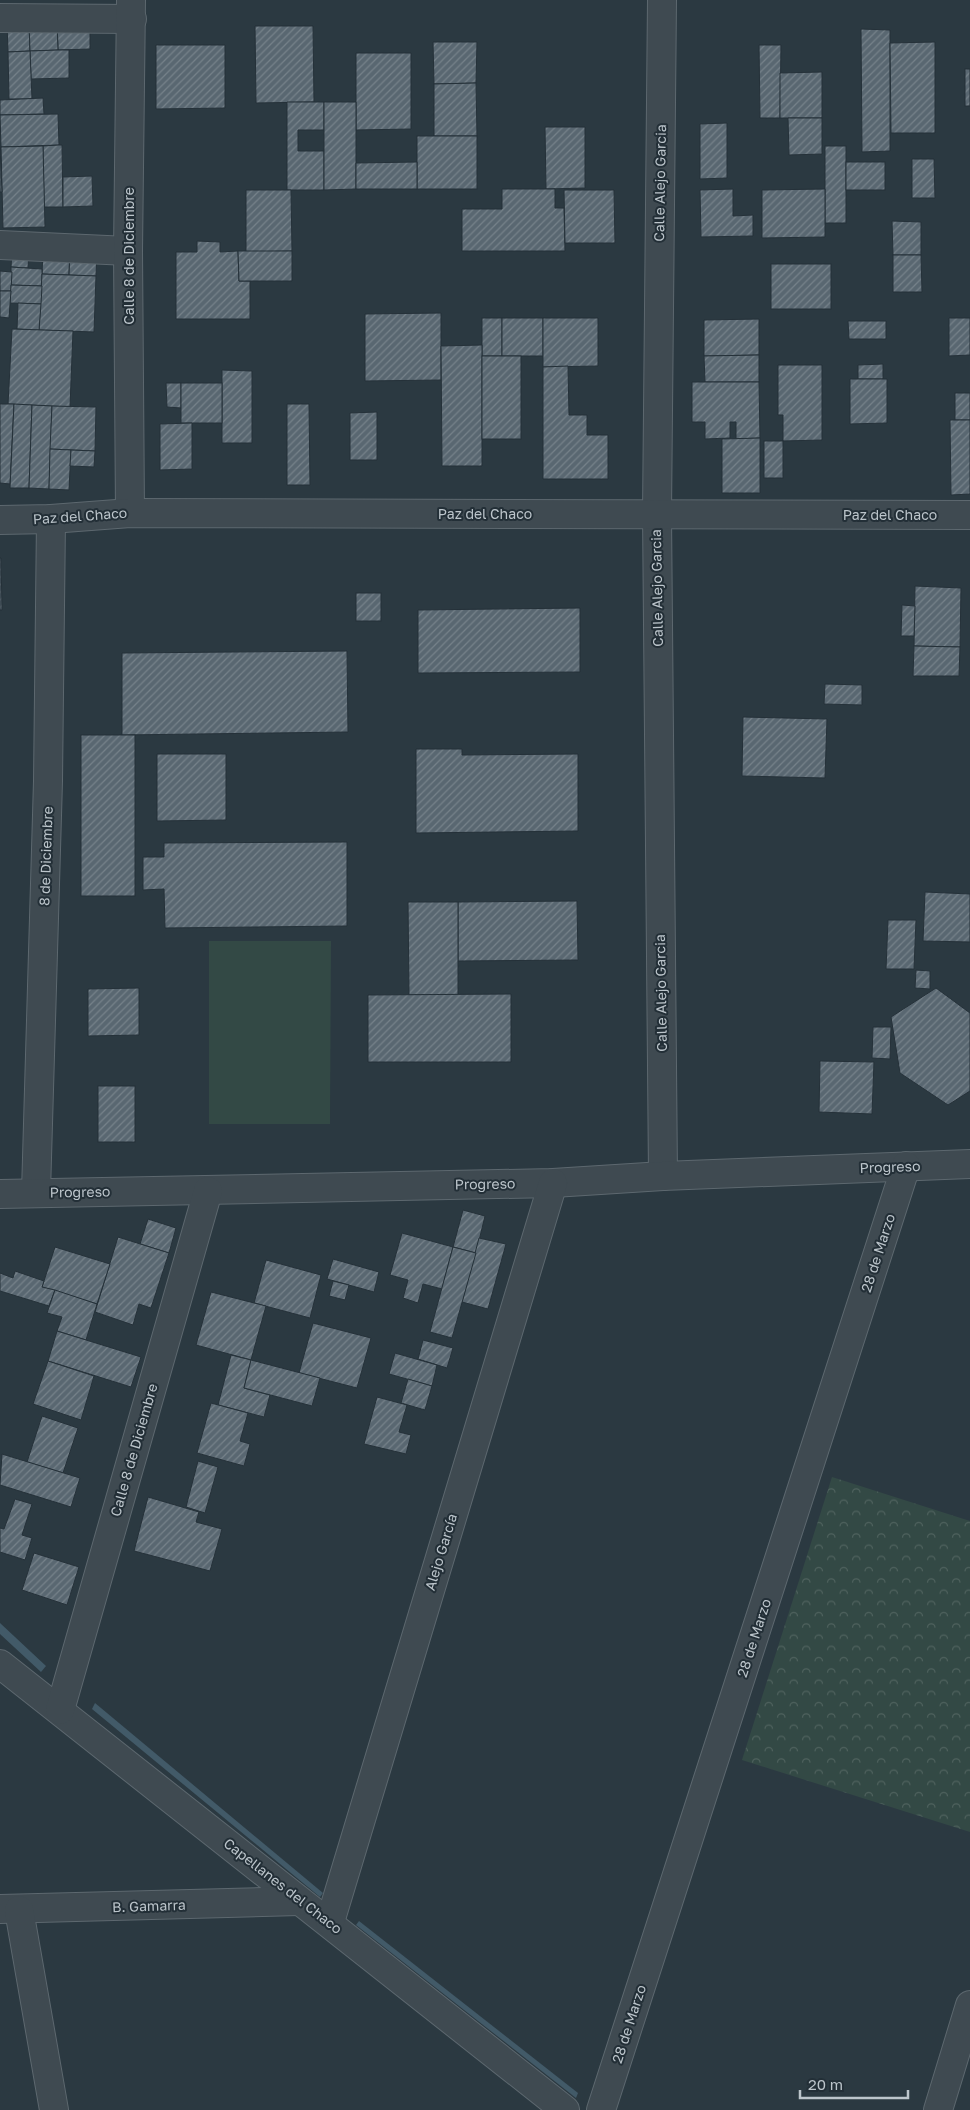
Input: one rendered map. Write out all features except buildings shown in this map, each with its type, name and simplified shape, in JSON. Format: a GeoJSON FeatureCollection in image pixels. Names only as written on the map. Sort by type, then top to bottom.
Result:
{"type":"FeatureCollection","features":[{"type":"Feature","properties":{"kind":"street","name":"Calle Alejo Garcia"},"geometry":{"type":"LineString","coordinates":[[662,0],[656,514],[663,1176]]}},
{"type":"Feature","properties":{"kind":"street"},"geometry":{"type":"LineString","coordinates":[[0,18],[131,9]]}},
{"type":"Feature","properties":{"kind":"street","name":"Calle 8 de Diciembre"},"geometry":{"type":"LineString","coordinates":[[130,512],[128,251],[131,9]]}},
{"type":"Feature","properties":{"kind":"street"},"geometry":{"type":"LineString","coordinates":[[0,245],[128,251]]}},
{"type":"Feature","properties":{"kind":"street","name":"Paz del Chaco"},"geometry":{"type":"LineString","coordinates":[[0,520],[51,519],[130,512],[970,515]]}},
{"type":"Feature","properties":{"kind":"street","name":"8 de Diciembre"},"geometry":{"type":"LineString","coordinates":[[36,1192],[48,781],[51,519]]}},
{"type":"Feature","properties":{"kind":"street","name":"Progreso"},"geometry":{"type":"LineString","coordinates":[[0,1194],[553,1183],[663,1176],[970,1164]]}},
{"type":"Feature","properties":{"kind":"street","name":"28 de Marzo"},"geometry":{"type":"LineString","coordinates":[[602,2110],[906,1166]]}},
{"type":"Feature","properties":{"kind":"street","name":"Alejo García"},"geometry":{"type":"LineString","coordinates":[[330,1922],[553,1183]]}},
{"type":"Feature","properties":{"kind":"street","name":"Calle 8 de Diciembre"},"geometry":{"type":"LineString","coordinates":[[60,1710],[208,1191]]}},
{"type":"Feature","properties":{"kind":"street","name":"Capellanes del Chaco"},"geometry":{"type":"LineString","coordinates":[[0,1664],[299,1901],[330,1922],[565,2110]]}},
{"type":"Feature","properties":{"kind":"street","name":"B. Gamarra"},"geometry":{"type":"LineString","coordinates":[[9,1910],[299,1901]]}},
{"type":"Feature","properties":{"kind":"street"},"geometry":{"type":"LineString","coordinates":[[9,1910],[54,2110]]}},
{"type":"Feature","properties":{"kind":"street"},"geometry":{"type":"LineString","coordinates":[[938,2110],[970,2005]]}},
{"type":"Feature","properties":{"kind":"green space"},"geometry":{"type":"Polygon","coordinates":[[[209,941],[331,941],[330,1124],[209,1124],[209,941]]]}},
{"type":"Feature","properties":{"kind":"green space"},"geometry":{"type":"Polygon","coordinates":[[[832,1477],[970,1521],[970,1832],[742,1760],[832,1477]]]}},
{"type":"Feature","properties":{"kind":"water"},"geometry":{"type":"Polygon","coordinates":[[[0,1623],[46,1666],[41,1672],[0,1634],[0,1623]]]}},
{"type":"Feature","properties":{"kind":"water"},"geometry":{"type":"Polygon","coordinates":[[[95,1703],[323,1893],[320,1897],[92,1709],[95,1703]]]}},
{"type":"Feature","properties":{"kind":"water"},"geometry":{"type":"Polygon","coordinates":[[[359,1921],[578,2093],[576,2098],[356,1925],[359,1921]]]}}]}
